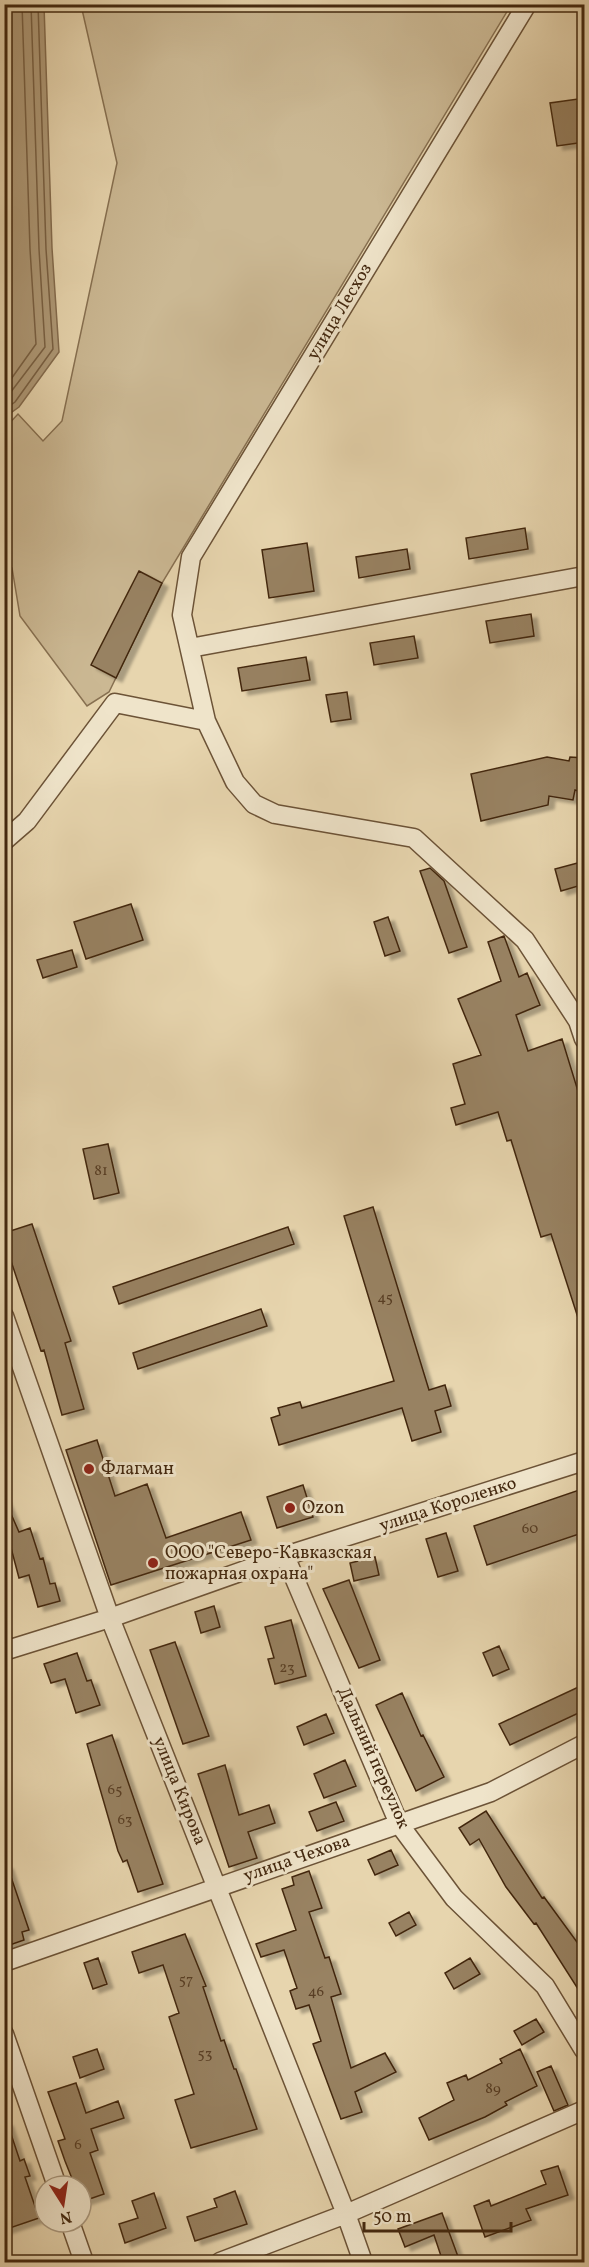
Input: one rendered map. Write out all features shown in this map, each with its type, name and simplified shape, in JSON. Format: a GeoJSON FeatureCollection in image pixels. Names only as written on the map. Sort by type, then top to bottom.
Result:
{"type":"FeatureCollection","features":[{"type":"Feature","properties":{"kind":"street","name":"улица Лесхоз"},"geometry":{"type":"LineString","coordinates":[[527,4],[191,557],[182,615],[206,721],[235,782],[254,804],[275,814],[414,838],[480,896],[525,940],[578,1022],[585,1039]]}},
{"type":"Feature","properties":{"kind":"street"},"geometry":{"type":"LineString","coordinates":[[190,648],[585,576]]}},
{"type":"Feature","properties":{"kind":"street"},"geometry":{"type":"LineString","coordinates":[[4,841],[27,821],[115,703],[206,721]]}},
{"type":"Feature","properties":{"kind":"street","name":"улица Кирова"},"geometry":{"type":"LineString","coordinates":[[4,1316],[110,1618],[363,2262]]}},
{"type":"Feature","properties":{"kind":"street","name":"улица Короленко"},"geometry":{"type":"LineString","coordinates":[[4,1651],[110,1618],[285,1556],[585,1461]]}},
{"type":"Feature","properties":{"kind":"street","name":"Дальний переулок"},"geometry":{"type":"LineString","coordinates":[[285,1556],[399,1824],[454,1898],[545,1986],[585,2050]]}},
{"type":"Feature","properties":{"kind":"street","name":"улица Чехова"},"geometry":{"type":"LineString","coordinates":[[4,1962],[491,1792],[585,1744]]}},
{"type":"Feature","properties":{"kind":"street"},"geometry":{"type":"LineString","coordinates":[[4,2034],[53,2174]]}},
{"type":"Feature","properties":{"kind":"street"},"geometry":{"type":"LineString","coordinates":[[220,2262],[346,2214],[585,2110]]}},
{"type":"Feature","properties":{"kind":"street"},"geometry":{"type":"LineString","coordinates":[[74,2234],[84,2262]]}},
{"type":"Feature","properties":{"kind":"shaded area"},"geometry":{"type":"Polygon","coordinates":[[[81,5],[511,5],[162,583],[109,692],[87,706],[20,616],[12,568],[5,560],[4,429],[18,414],[43,441],[62,421],[117,163],[81,5]]]}},
{"type":"Feature","properties":{"kind":"water"},"geometry":{"type":"Polygon","coordinates":[[[5,4],[44,5],[52,248],[59,352],[19,407],[5,417],[5,4]]]}},
{"type":"Feature","properties":{"kind":"building"},"geometry":{"type":"Polygon","coordinates":[[[585,98],[585,142],[557,146],[550,103],[585,98]]]}},
{"type":"Feature","properties":{"kind":"building"},"geometry":{"type":"Polygon","coordinates":[[[525,528],[528,549],[469,559],[466,538],[525,528]]]}},
{"type":"Feature","properties":{"kind":"building"},"geometry":{"type":"Polygon","coordinates":[[[307,543],[314,591],[269,598],[262,550],[307,543]]]}},
{"type":"Feature","properties":{"kind":"building"},"geometry":{"type":"Polygon","coordinates":[[[407,549],[410,569],[359,578],[356,557],[407,549]]]}},
{"type":"Feature","properties":{"kind":"building"},"geometry":{"type":"Polygon","coordinates":[[[139,571],[162,583],[116,678],[91,665],[139,571]]]}},
{"type":"Feature","properties":{"kind":"building"},"geometry":{"type":"Polygon","coordinates":[[[531,614],[534,636],[490,643],[486,621],[531,614]]]}},
{"type":"Feature","properties":{"kind":"building"},"geometry":{"type":"Polygon","coordinates":[[[414,636],[418,658],[374,665],[370,643],[414,636]]]}},
{"type":"Feature","properties":{"kind":"building"},"geometry":{"type":"Polygon","coordinates":[[[306,657],[310,680],[242,691],[238,668],[306,657]]]}},
{"type":"Feature","properties":{"kind":"building"},"geometry":{"type":"Polygon","coordinates":[[[347,692],[351,719],[331,722],[326,695],[347,692]]]}},
{"type":"Feature","properties":{"kind":"building"},"geometry":{"type":"Polygon","coordinates":[[[547,757],[569,761],[570,757],[585,758],[585,793],[575,790],[573,800],[549,796],[548,805],[481,821],[471,774],[547,757]]]}},
{"type":"Feature","properties":{"kind":"building"},"geometry":{"type":"Polygon","coordinates":[[[585,861],[585,884],[561,891],[555,869],[585,861]]]}},
{"type":"Feature","properties":{"kind":"building"},"geometry":{"type":"Polygon","coordinates":[[[430,868],[444,881],[467,947],[449,953],[420,871],[430,868]]]}},
{"type":"Feature","properties":{"kind":"building"},"geometry":{"type":"Polygon","coordinates":[[[131,904],[143,940],[86,959],[74,922],[131,904]]]}},
{"type":"Feature","properties":{"kind":"building"},"geometry":{"type":"Polygon","coordinates":[[[388,917],[400,951],[385,956],[374,922],[388,917]]]}},
{"type":"Feature","properties":{"kind":"building"},"geometry":{"type":"Polygon","coordinates":[[[504,936],[519,977],[527,973],[540,1005],[516,1015],[528,1051],[562,1039],[585,1114],[585,1324],[580,1324],[551,1234],[541,1237],[511,1140],[507,1141],[498,1112],[456,1125],[451,1108],[465,1104],[453,1064],[481,1055],[458,999],[501,981],[488,942],[504,936]]]}},
{"type":"Feature","properties":{"kind":"building"},"geometry":{"type":"Polygon","coordinates":[[[72,950],[77,967],[43,978],[37,960],[72,950]]]}},
{"type":"Feature","properties":{"kind":"building"},"geometry":{"type":"Polygon","coordinates":[[[108,1144],[119,1193],[94,1199],[83,1149],[108,1144]]]}},
{"type":"Feature","properties":{"kind":"building"},"geometry":{"type":"Polygon","coordinates":[[[373,1207],[429,1390],[445,1385],[451,1406],[435,1411],[441,1432],[412,1441],[402,1408],[279,1445],[271,1418],[280,1415],[278,1408],[300,1402],[302,1408],[394,1381],[344,1216],[373,1207]]]}},
{"type":"Feature","properties":{"kind":"building"},"geometry":{"type":"Polygon","coordinates":[[[32,1224],[71,1341],[65,1343],[84,1409],[62,1415],[44,1350],[41,1351],[4,1240],[4,1233],[32,1224]]]}},
{"type":"Feature","properties":{"kind":"building"},"geometry":{"type":"Polygon","coordinates":[[[288,1227],[294,1244],[119,1304],[113,1287],[288,1227]]]}},
{"type":"Feature","properties":{"kind":"building"},"geometry":{"type":"Polygon","coordinates":[[[261,1309],[267,1326],[138,1369],[133,1353],[261,1309]]]}},
{"type":"Feature","properties":{"kind":"building"},"geometry":{"type":"Polygon","coordinates":[[[97,1440],[115,1496],[147,1484],[166,1538],[241,1512],[251,1540],[111,1585],[66,1450],[97,1440]]]}},
{"type":"Feature","properties":{"kind":"building","name":"Ozon"},"geometry":{"type":"Polygon","coordinates":[[[303,1485],[313,1517],[277,1528],[267,1497],[303,1485]]]}},
{"type":"Feature","properties":{"kind":"building"},"geometry":{"type":"Polygon","coordinates":[[[585,1488],[585,1532],[487,1565],[474,1526],[585,1488]]]}},
{"type":"Feature","properties":{"kind":"building"},"geometry":{"type":"Polygon","coordinates":[[[4,1498],[19,1532],[30,1528],[40,1559],[43,1558],[50,1584],[55,1583],[60,1601],[38,1607],[29,1575],[19,1578],[10,1544],[4,1546],[4,1498]]]}},
{"type":"Feature","properties":{"kind":"building"},"geometry":{"type":"Polygon","coordinates":[[[446,1533],[458,1571],[438,1577],[426,1539],[446,1533]]]}},
{"type":"Feature","properties":{"kind":"building"},"geometry":{"type":"Polygon","coordinates":[[[375,1557],[379,1575],[354,1581],[350,1563],[375,1557]]]}},
{"type":"Feature","properties":{"kind":"building"},"geometry":{"type":"Polygon","coordinates":[[[349,1580],[380,1660],[359,1668],[323,1589],[349,1580]]]}},
{"type":"Feature","properties":{"kind":"building"},"geometry":{"type":"Polygon","coordinates":[[[214,1606],[220,1627],[201,1633],[195,1612],[214,1606]]]}},
{"type":"Feature","properties":{"kind":"building"},"geometry":{"type":"Polygon","coordinates":[[[291,1620],[306,1676],[275,1684],[268,1659],[274,1658],[265,1627],[291,1620]]]}},
{"type":"Feature","properties":{"kind":"building"},"geometry":{"type":"Polygon","coordinates":[[[175,1642],[209,1736],[183,1744],[150,1650],[175,1642]]]}},
{"type":"Feature","properties":{"kind":"building"},"geometry":{"type":"Polygon","coordinates":[[[499,1646],[509,1669],[493,1676],[483,1653],[499,1646]]]}},
{"type":"Feature","properties":{"kind":"building"},"geometry":{"type":"Polygon","coordinates":[[[77,1653],[87,1681],[91,1680],[100,1705],[76,1713],[65,1679],[51,1683],[44,1664],[77,1653]]]}},
{"type":"Feature","properties":{"kind":"building"},"geometry":{"type":"Polygon","coordinates":[[[585,1684],[585,1710],[510,1745],[499,1724],[585,1684]]]}},
{"type":"Feature","properties":{"kind":"building"},"geometry":{"type":"Polygon","coordinates":[[[402,1693],[421,1736],[423,1735],[444,1777],[416,1791],[376,1705],[402,1693]]]}},
{"type":"Feature","properties":{"kind":"building"},"geometry":{"type":"Polygon","coordinates":[[[326,1714],[334,1733],[304,1745],[297,1727],[326,1714]]]}},
{"type":"Feature","properties":{"kind":"building"},"geometry":{"type":"Polygon","coordinates":[[[112,1735],[163,1884],[138,1892],[127,1860],[123,1862],[118,1851],[87,1744],[112,1735]]]}},
{"type":"Feature","properties":{"kind":"building"},"geometry":{"type":"Polygon","coordinates":[[[345,1760],[356,1786],[324,1798],[314,1774],[345,1760]]]}},
{"type":"Feature","properties":{"kind":"building"},"geometry":{"type":"Polygon","coordinates":[[[225,1765],[239,1815],[269,1805],[275,1823],[248,1832],[257,1858],[229,1867],[198,1774],[225,1765]]]}},
{"type":"Feature","properties":{"kind":"building"},"geometry":{"type":"Polygon","coordinates":[[[336,1802],[344,1821],[317,1831],[309,1812],[336,1802]]]}},
{"type":"Feature","properties":{"kind":"building"},"geometry":{"type":"Polygon","coordinates":[[[486,1811],[542,1898],[544,1897],[585,1953],[585,2000],[536,1923],[534,1924],[506,1887],[479,1839],[470,1845],[459,1828],[486,1811]]]}},
{"type":"Feature","properties":{"kind":"building"},"geometry":{"type":"Polygon","coordinates":[[[391,1850],[398,1865],[375,1875],[368,1860],[391,1850]]]}},
{"type":"Feature","properties":{"kind":"building"},"geometry":{"type":"Polygon","coordinates":[[[7,1865],[29,1930],[22,1932],[24,1940],[4,1947],[4,1866],[7,1865]]]}},
{"type":"Feature","properties":{"kind":"building"},"geometry":{"type":"Polygon","coordinates":[[[309,1871],[322,1908],[309,1912],[325,1958],[329,1957],[341,1994],[331,1997],[351,2068],[385,2053],[396,2072],[355,2092],[362,2112],[341,2119],[313,2044],[321,2041],[309,2005],[296,2009],[290,1991],[297,1988],[284,1950],[261,1957],[256,1944],[296,1930],[282,1889],[294,1885],[292,1877],[309,1871]]]}},
{"type":"Feature","properties":{"kind":"building"},"geometry":{"type":"Polygon","coordinates":[[[409,1912],[416,1925],[396,1936],[389,1923],[409,1912]]]}},
{"type":"Feature","properties":{"kind":"building"},"geometry":{"type":"Polygon","coordinates":[[[185,1934],[206,1986],[203,1987],[221,2041],[224,2040],[234,2069],[236,2069],[257,2129],[191,2148],[175,2100],[194,2094],[169,2017],[179,2013],[163,1965],[139,1973],[132,1952],[185,1934]]]}},
{"type":"Feature","properties":{"kind":"building"},"geometry":{"type":"Polygon","coordinates":[[[98,1958],[107,1984],[93,1989],[84,1963],[98,1958]]]}},
{"type":"Feature","properties":{"kind":"building"},"geometry":{"type":"Polygon","coordinates":[[[470,1958],[480,1974],[454,1989],[445,1973],[470,1958]]]}},
{"type":"Feature","properties":{"kind":"building"},"geometry":{"type":"Polygon","coordinates":[[[536,2019],[544,2032],[522,2045],[514,2031],[536,2019]]]}},
{"type":"Feature","properties":{"kind":"building"},"geometry":{"type":"Polygon","coordinates":[[[97,2049],[104,2069],[80,2078],[73,2057],[97,2049]]]}},
{"type":"Feature","properties":{"kind":"building"},"geometry":{"type":"Polygon","coordinates":[[[520,2049],[537,2086],[505,2102],[507,2105],[485,2117],[429,2140],[419,2118],[454,2100],[447,2083],[466,2075],[468,2080],[502,2063],[500,2059],[520,2049]]]}},
{"type":"Feature","properties":{"kind":"building"},"geometry":{"type":"Polygon","coordinates":[[[551,2066],[568,2105],[554,2111],[537,2072],[551,2066]]]}},
{"type":"Feature","properties":{"kind":"building"},"geometry":{"type":"Polygon","coordinates":[[[76,2083],[86,2113],[118,2101],[124,2118],[91,2129],[98,2150],[90,2153],[104,2194],[93,2198],[93,2174],[70,2174],[58,2141],[65,2139],[48,2092],[76,2083]]]}},
{"type":"Feature","properties":{"kind":"building"},"geometry":{"type":"Polygon","coordinates":[[[7,2122],[20,2161],[24,2159],[30,2176],[25,2177],[33,2200],[33,2220],[4,2230],[4,2123],[7,2122]]]}},
{"type":"Feature","properties":{"kind":"building"},"geometry":{"type":"Polygon","coordinates":[[[558,2166],[568,2195],[526,2209],[531,2220],[485,2237],[474,2206],[489,2200],[491,2206],[546,2184],[541,2171],[558,2166]]]}},
{"type":"Feature","properties":{"kind":"building"},"geometry":{"type":"Polygon","coordinates":[[[235,2191],[247,2224],[195,2241],[187,2217],[217,2207],[214,2199],[235,2191]]]}},
{"type":"Feature","properties":{"kind":"building"},"geometry":{"type":"Polygon","coordinates":[[[154,2193],[166,2228],[125,2243],[119,2224],[138,2218],[132,2201],[154,2193]]]}},
{"type":"Feature","properties":{"kind":"building"},"geometry":{"type":"Polygon","coordinates":[[[442,2213],[460,2262],[443,2262],[434,2235],[405,2247],[398,2229],[442,2213]]]}},
{"type":"Feature","properties":{"kind":"place","name":"Флагман"},"geometry":{"type":"Point","coordinates":[89,1469]}},
{"type":"Feature","properties":{"kind":"place","name":"Ozon"},"geometry":{"type":"Point","coordinates":[290,1508]}},
{"type":"Feature","properties":{"kind":"place","name":"ООО \"Северо-Кавказская пожарная охрана\""},"geometry":{"type":"Point","coordinates":[153,1563]}}]}
